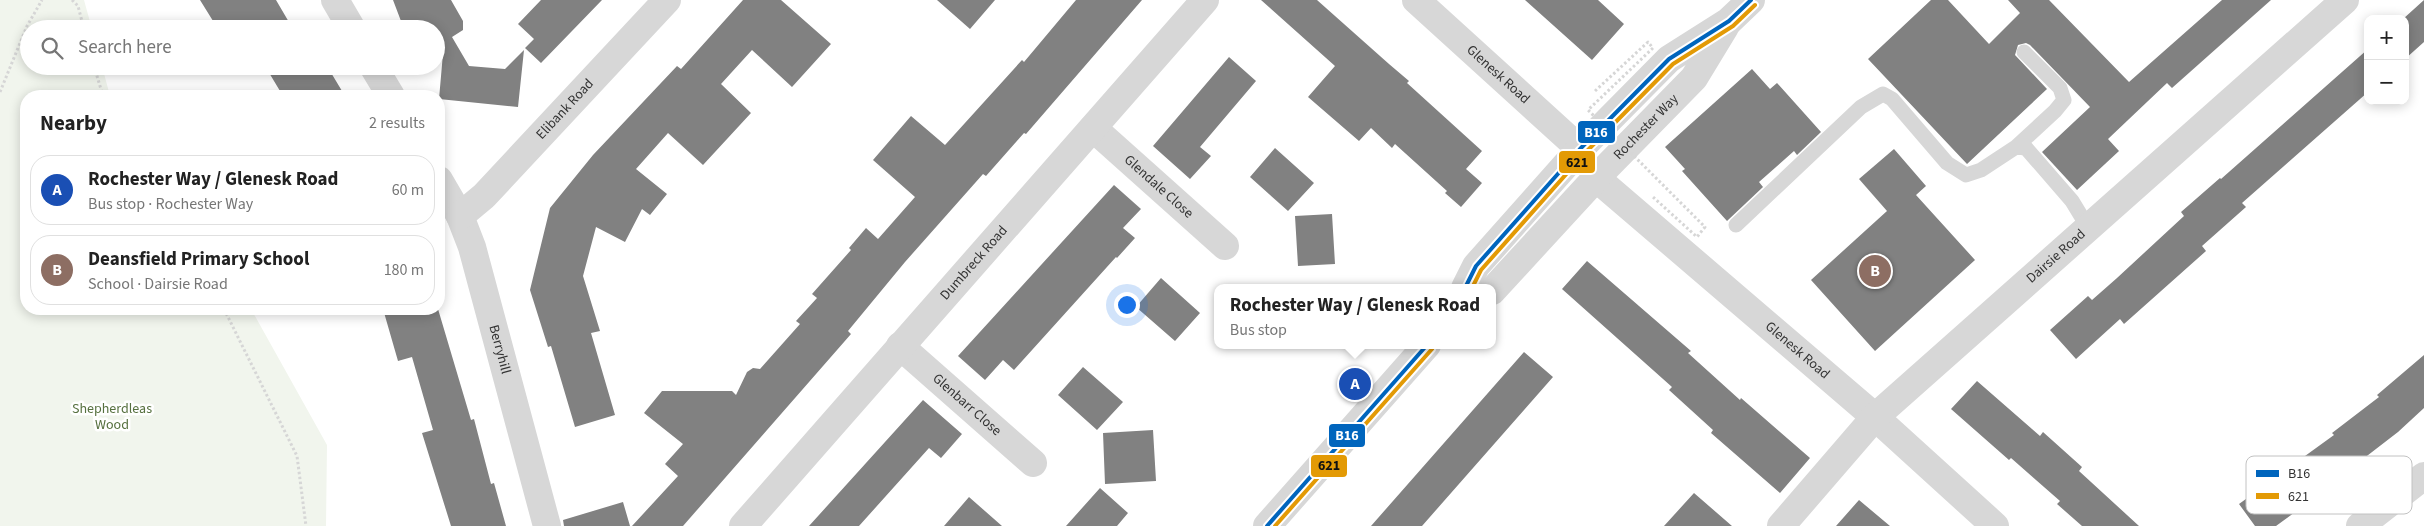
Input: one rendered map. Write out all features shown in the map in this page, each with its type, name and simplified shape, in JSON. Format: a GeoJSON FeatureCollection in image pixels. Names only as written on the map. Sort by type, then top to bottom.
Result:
{"type":"FeatureCollection","features":[{"type":"Feature","properties":{"kind":"street"},"geometry":{"type":"LineString","coordinates":[[335,0],[347,20]]}},
{"type":"Feature","properties":{"kind":"street","name":"Elibank Road"},"geometry":{"type":"LineString","coordinates":[[460,216],[484,196],[667,0]]}},
{"type":"Feature","properties":{"kind":"street","name":"Dumbreck Road"},"geometry":{"type":"LineString","coordinates":[[743,526],[1205,0]]}},
{"type":"Feature","properties":{"kind":"street","name":"Glenesk Road"},"geometry":{"type":"LineString","coordinates":[[1416,0],[1580,150]]}},
{"type":"Feature","properties":{"kind":"street","name":"Rochester Way"},"geometry":{"type":"LineString","coordinates":[[1467,284],[1476,266],[1580,150],[1669,59],[1729,21],[1751,0]]}},
{"type":"Feature","properties":{"kind":"street","name":"Dairsie Road"},"geometry":{"type":"LineString","coordinates":[[1781,526],[1875,417],[2345,0]]}},
{"type":"Feature","properties":{"kind":"street","name":"Rochester Way"},"geometry":{"type":"LineString","coordinates":[[1496,287],[1596,178],[1694,78],[1729,21]]}},
{"type":"Feature","properties":{"kind":"street"},"geometry":{"type":"LineString","coordinates":[[378,75],[387,90]]}},
{"type":"Feature","properties":{"kind":"street","name":"Glendale Close"},"geometry":{"type":"LineString","coordinates":[[1092,128],[1224,246]]}},
{"type":"Feature","properties":{"kind":"street","name":"Glenesk Road"},"geometry":{"type":"LineString","coordinates":[[1596,178],[1875,417],[1995,526]]}},
{"type":"Feature","properties":{"kind":"street","name":"Berryhill"},"geometry":{"type":"LineString","coordinates":[[445,190],[460,216],[472,247],[547,526]]}},
{"type":"Feature","properties":{"kind":"street","name":"Glenbarr Close"},"geometry":{"type":"LineString","coordinates":[[900,346],[1033,463]]}},
{"type":"Feature","properties":{"kind":"street"},"geometry":{"type":"LineString","coordinates":[[1267,526],[1423,349]]}},
{"type":"Feature","properties":{"kind":"street"},"geometry":{"type":"LineString","coordinates":[[2412,485],[2424,476]]}},
{"type":"Feature","properties":{"kind":"street"},"geometry":{"type":"LineString","coordinates":[[2360,526],[2375,514]]}},
{"type":"Feature","properties":{"kind":"lane"},"geometry":{"type":"LineString","coordinates":[[1736,225],[1861,107],[1883,94],[1892,99],[1947,163],[1966,175],[1981,170],[2016,147],[2055,111],[2064,100],[2060,88],[2024,52]]}},
{"type":"Feature","properties":{"kind":"lane"},"geometry":{"type":"LineString","coordinates":[[2016,147],[2026,148],[2072,201],[2089,229]]}},
{"type":"Feature","properties":{"kind":"path"},"geometry":{"type":"LineString","coordinates":[[31,20],[42,0]]}},
{"type":"Feature","properties":{"kind":"path"},"geometry":{"type":"LineString","coordinates":[[72,0],[78,6],[82,20]]}},
{"type":"Feature","properties":{"kind":"path"},"geometry":{"type":"LineString","coordinates":[[1594,91],[1648,42],[1653,48],[1588,110],[1705,226],[1697,237],[1653,197]]}},
{"type":"Feature","properties":{"kind":"path"},"geometry":{"type":"LineString","coordinates":[[0,92],[20,45]]}},
{"type":"Feature","properties":{"kind":"path"},"geometry":{"type":"LineString","coordinates":[[97,75],[101,90]]}},
{"type":"Feature","properties":{"kind":"path"},"geometry":{"type":"LineString","coordinates":[[227,315],[297,456],[306,526]]}},
{"type":"Feature","properties":{"kind":"green space","name":"Shepherdleas Wood"},"geometry":{"type":"Polygon","coordinates":[[[0,0],[84,0],[90,20],[20,20],[20,75],[104,75],[108,90],[20,90],[20,315],[254,315],[327,445],[326,526],[0,526],[0,0]]]}},
{"type":"Feature","properties":{"kind":"building"},"geometry":{"type":"Polygon","coordinates":[[[200,0],[276,0],[288,20],[212,20],[200,0]]]}},
{"type":"Feature","properties":{"kind":"building"},"geometry":{"type":"Polygon","coordinates":[[[393,0],[451,0],[463,21],[463,30],[452,37],[469,66],[505,69],[524,50],[518,107],[445,100],[445,90],[440,90],[441,75],[445,75],[445,20],[401,20],[393,0]]]}},
{"type":"Feature","properties":{"kind":"building"},"geometry":{"type":"Polygon","coordinates":[[[541,0],[602,0],[541,63],[525,48],[534,39],[518,24],[541,0]]]}},
{"type":"Feature","properties":{"kind":"building"},"geometry":{"type":"Polygon","coordinates":[[[743,0],[781,0],[831,44],[792,87],[752,50],[721,84],[751,113],[703,165],[668,133],[636,169],[667,194],[650,215],[642,209],[625,242],[596,227],[583,276],[600,331],[591,333],[615,415],[575,427],[551,346],[548,347],[530,290],[550,208],[593,155],[677,66],[681,69],[743,0]]]}},
{"type":"Feature","properties":{"kind":"building"},"geometry":{"type":"Polygon","coordinates":[[[937,0],[995,0],[970,29],[937,0]]]}},
{"type":"Feature","properties":{"kind":"building"},"geometry":{"type":"Polygon","coordinates":[[[1076,0],[1142,0],[1026,134],[1024,133],[986,176],[983,174],[905,262],[848,331],[851,334],[683,526],[632,526],[678,476],[665,464],[683,444],[644,413],[662,391],[732,391],[736,395],[747,372],[753,368],[760,369],[800,324],[796,321],[817,298],[812,294],[851,250],[849,248],[866,228],[878,239],[915,197],[873,160],[911,116],[945,145],[1022,60],[1024,62],[1076,0]]]}},
{"type":"Feature","properties":{"kind":"building"},"geometry":{"type":"Polygon","coordinates":[[[1261,0],[1317,0],[1409,81],[1407,83],[1482,151],[1466,169],[1482,183],[1461,207],[1445,193],[1447,191],[1395,144],[1392,148],[1371,128],[1359,141],[1308,97],[1335,66],[1261,0]]]}},
{"type":"Feature","properties":{"kind":"building"},"geometry":{"type":"Polygon","coordinates":[[[1525,0],[1598,0],[1624,24],[1592,60],[1525,0]]]}},
{"type":"Feature","properties":{"kind":"building"},"geometry":{"type":"Polygon","coordinates":[[[1931,0],[1948,0],[1989,44],[2020,13],[2008,0],[2049,0],[2129,82],[2222,0],[2271,0],[2172,88],[2167,83],[2108,139],[2119,151],[2077,190],[2042,152],[2090,107],[2030,45],[2026,43],[2018,45],[2015,55],[2047,89],[1967,164],[1868,59],[1931,0]]]}},
{"type":"Feature","properties":{"kind":"building"},"geometry":{"type":"Polygon","coordinates":[[[2424,0],[2424,42],[2409,55],[2409,15],[2407,15],[2424,0]]]}},
{"type":"Feature","properties":{"kind":"building"},"geometry":{"type":"Polygon","coordinates":[[[2364,53],[2364,96],[2242,203],[2246,207],[2202,246],[2206,251],[2124,324],[2120,319],[2076,359],[2050,330],[2088,296],[2092,300],[2117,278],[2184,216],[2181,212],[2364,53]]]}},
{"type":"Feature","properties":{"kind":"building"},"geometry":{"type":"Polygon","coordinates":[[[1229,57],[1256,81],[1200,147],[1211,156],[1190,179],[1153,146],[1229,57]]]}},
{"type":"Feature","properties":{"kind":"building"},"geometry":{"type":"Polygon","coordinates":[[[1752,69],[1770,89],[1777,83],[1821,132],[1797,155],[1794,151],[1759,182],[1763,187],[1727,221],[1682,171],[1685,169],[1665,147],[1752,69]]]}},
{"type":"Feature","properties":{"kind":"building"},"geometry":{"type":"Polygon","coordinates":[[[270,75],[332,75],[341,90],[279,90],[270,75]]]}},
{"type":"Feature","properties":{"kind":"building"},"geometry":{"type":"Polygon","coordinates":[[[1275,148],[1314,183],[1288,211],[1250,177],[1275,148]]]}},
{"type":"Feature","properties":{"kind":"building"},"geometry":{"type":"Polygon","coordinates":[[[1894,149],[1926,186],[1916,195],[1975,260],[1875,351],[1811,280],[1887,211],[1859,179],[1894,149]]]}},
{"type":"Feature","properties":{"kind":"building"},"geometry":{"type":"Polygon","coordinates":[[[1114,185],[1141,209],[1123,228],[1135,238],[1014,370],[1003,360],[985,380],[958,356],[1114,185]]]}},
{"type":"Feature","properties":{"kind":"building"},"geometry":{"type":"Polygon","coordinates":[[[1332,214],[1335,264],[1298,266],[1295,216],[1332,214]]]}},
{"type":"Feature","properties":{"kind":"building"},"geometry":{"type":"Polygon","coordinates":[[[1587,261],[1691,351],[1688,353],[1740,400],[1741,398],[1810,458],[1780,493],[1711,433],[1713,430],[1669,390],[1672,387],[1562,289],[1587,261]]]}},
{"type":"Feature","properties":{"kind":"building"},"geometry":{"type":"Polygon","coordinates":[[[1161,278],[1200,313],[1175,341],[1136,307],[1161,278]]]}},
{"type":"Feature","properties":{"kind":"building"},"geometry":{"type":"Polygon","coordinates":[[[385,315],[440,315],[471,420],[474,419],[491,484],[494,483],[506,526],[451,526],[422,433],[433,430],[412,357],[398,361],[385,315]]]}},
{"type":"Feature","properties":{"kind":"building"},"geometry":{"type":"Polygon","coordinates":[[[1524,352],[1553,377],[1422,526],[1371,526],[1524,352]]]}},
{"type":"Feature","properties":{"kind":"building"},"geometry":{"type":"Polygon","coordinates":[[[2424,355],[2424,408],[2398,432],[2367,456],[2305,456],[2334,435],[2332,433],[2379,397],[2377,395],[2424,355]]]}},
{"type":"Feature","properties":{"kind":"building"},"geometry":{"type":"Polygon","coordinates":[[[1083,367],[1123,402],[1097,430],[1058,395],[1083,367]]]}},
{"type":"Feature","properties":{"kind":"building"},"geometry":{"type":"Polygon","coordinates":[[[1977,381],[2040,436],[2043,432],[2082,467],[2079,471],[2139,526],[2082,526],[2057,504],[2060,501],[2011,458],[2009,460],[1951,409],[1977,381]]]}},
{"type":"Feature","properties":{"kind":"building"},"geometry":{"type":"Polygon","coordinates":[[[923,400],[962,434],[941,458],[929,448],[859,526],[809,526],[923,400]]]}},
{"type":"Feature","properties":{"kind":"building"},"geometry":{"type":"Polygon","coordinates":[[[1153,430],[1156,481],[1105,484],[1103,433],[1153,430]]]}},
{"type":"Feature","properties":{"kind":"building"},"geometry":{"type":"Polygon","coordinates":[[[1100,488],[1128,513],[1117,526],[1066,526],[1100,488]]]}},
{"type":"Feature","properties":{"kind":"building"},"geometry":{"type":"Polygon","coordinates":[[[1694,493],[1732,526],[1664,526],[1694,493]]]}},
{"type":"Feature","properties":{"kind":"building"},"geometry":{"type":"Polygon","coordinates":[[[969,497],[1002,526],[944,526],[969,497]]]}},
{"type":"Feature","properties":{"kind":"building"},"geometry":{"type":"Polygon","coordinates":[[[2246,499],[2246,514],[2239,504],[2246,499]]]}},
{"type":"Feature","properties":{"kind":"building"},"geometry":{"type":"Polygon","coordinates":[[[1859,500],[1890,526],[1836,526],[1859,500]]]}},
{"type":"Feature","properties":{"kind":"building"},"geometry":{"type":"Polygon","coordinates":[[[623,502],[630,526],[564,526],[563,520],[623,502]]]}},
{"type":"Feature","properties":{"kind":"building"},"geometry":{"type":"Polygon","coordinates":[[[2246,514],[2292,514],[2276,526],[2255,526],[2246,514]]]}},
{"type":"Feature","properties":{"kind":"transit line","name":"B16"},"geometry":{"type":"LineString","coordinates":[[1467,284],[1476,266],[1580,149],[1669,59],[1729,21],[1751,0]]}},
{"type":"Feature","properties":{"kind":"transit line","name":"621"},"geometry":{"type":"LineString","coordinates":[[1474,284],[1481,270],[1585,153],[1673,64],[1733,26],[1755,5]]}},
{"type":"Feature","properties":{"kind":"transit line","name":"B16"},"geometry":{"type":"LineString","coordinates":[[1267,526],[1423,349]]}},
{"type":"Feature","properties":{"kind":"transit line","name":"621"},"geometry":{"type":"LineString","coordinates":[[1275,526],[1432,349]]}},
{"type":"Feature","properties":{"kind":"place","name":"Deansfield Primary School"},"geometry":{"type":"Point","coordinates":[1875,271]}},
{"type":"Feature","properties":{"kind":"place","name":"Rochester Way / Glenesk Road"},"geometry":{"type":"Point","coordinates":[1355,384]}}]}
